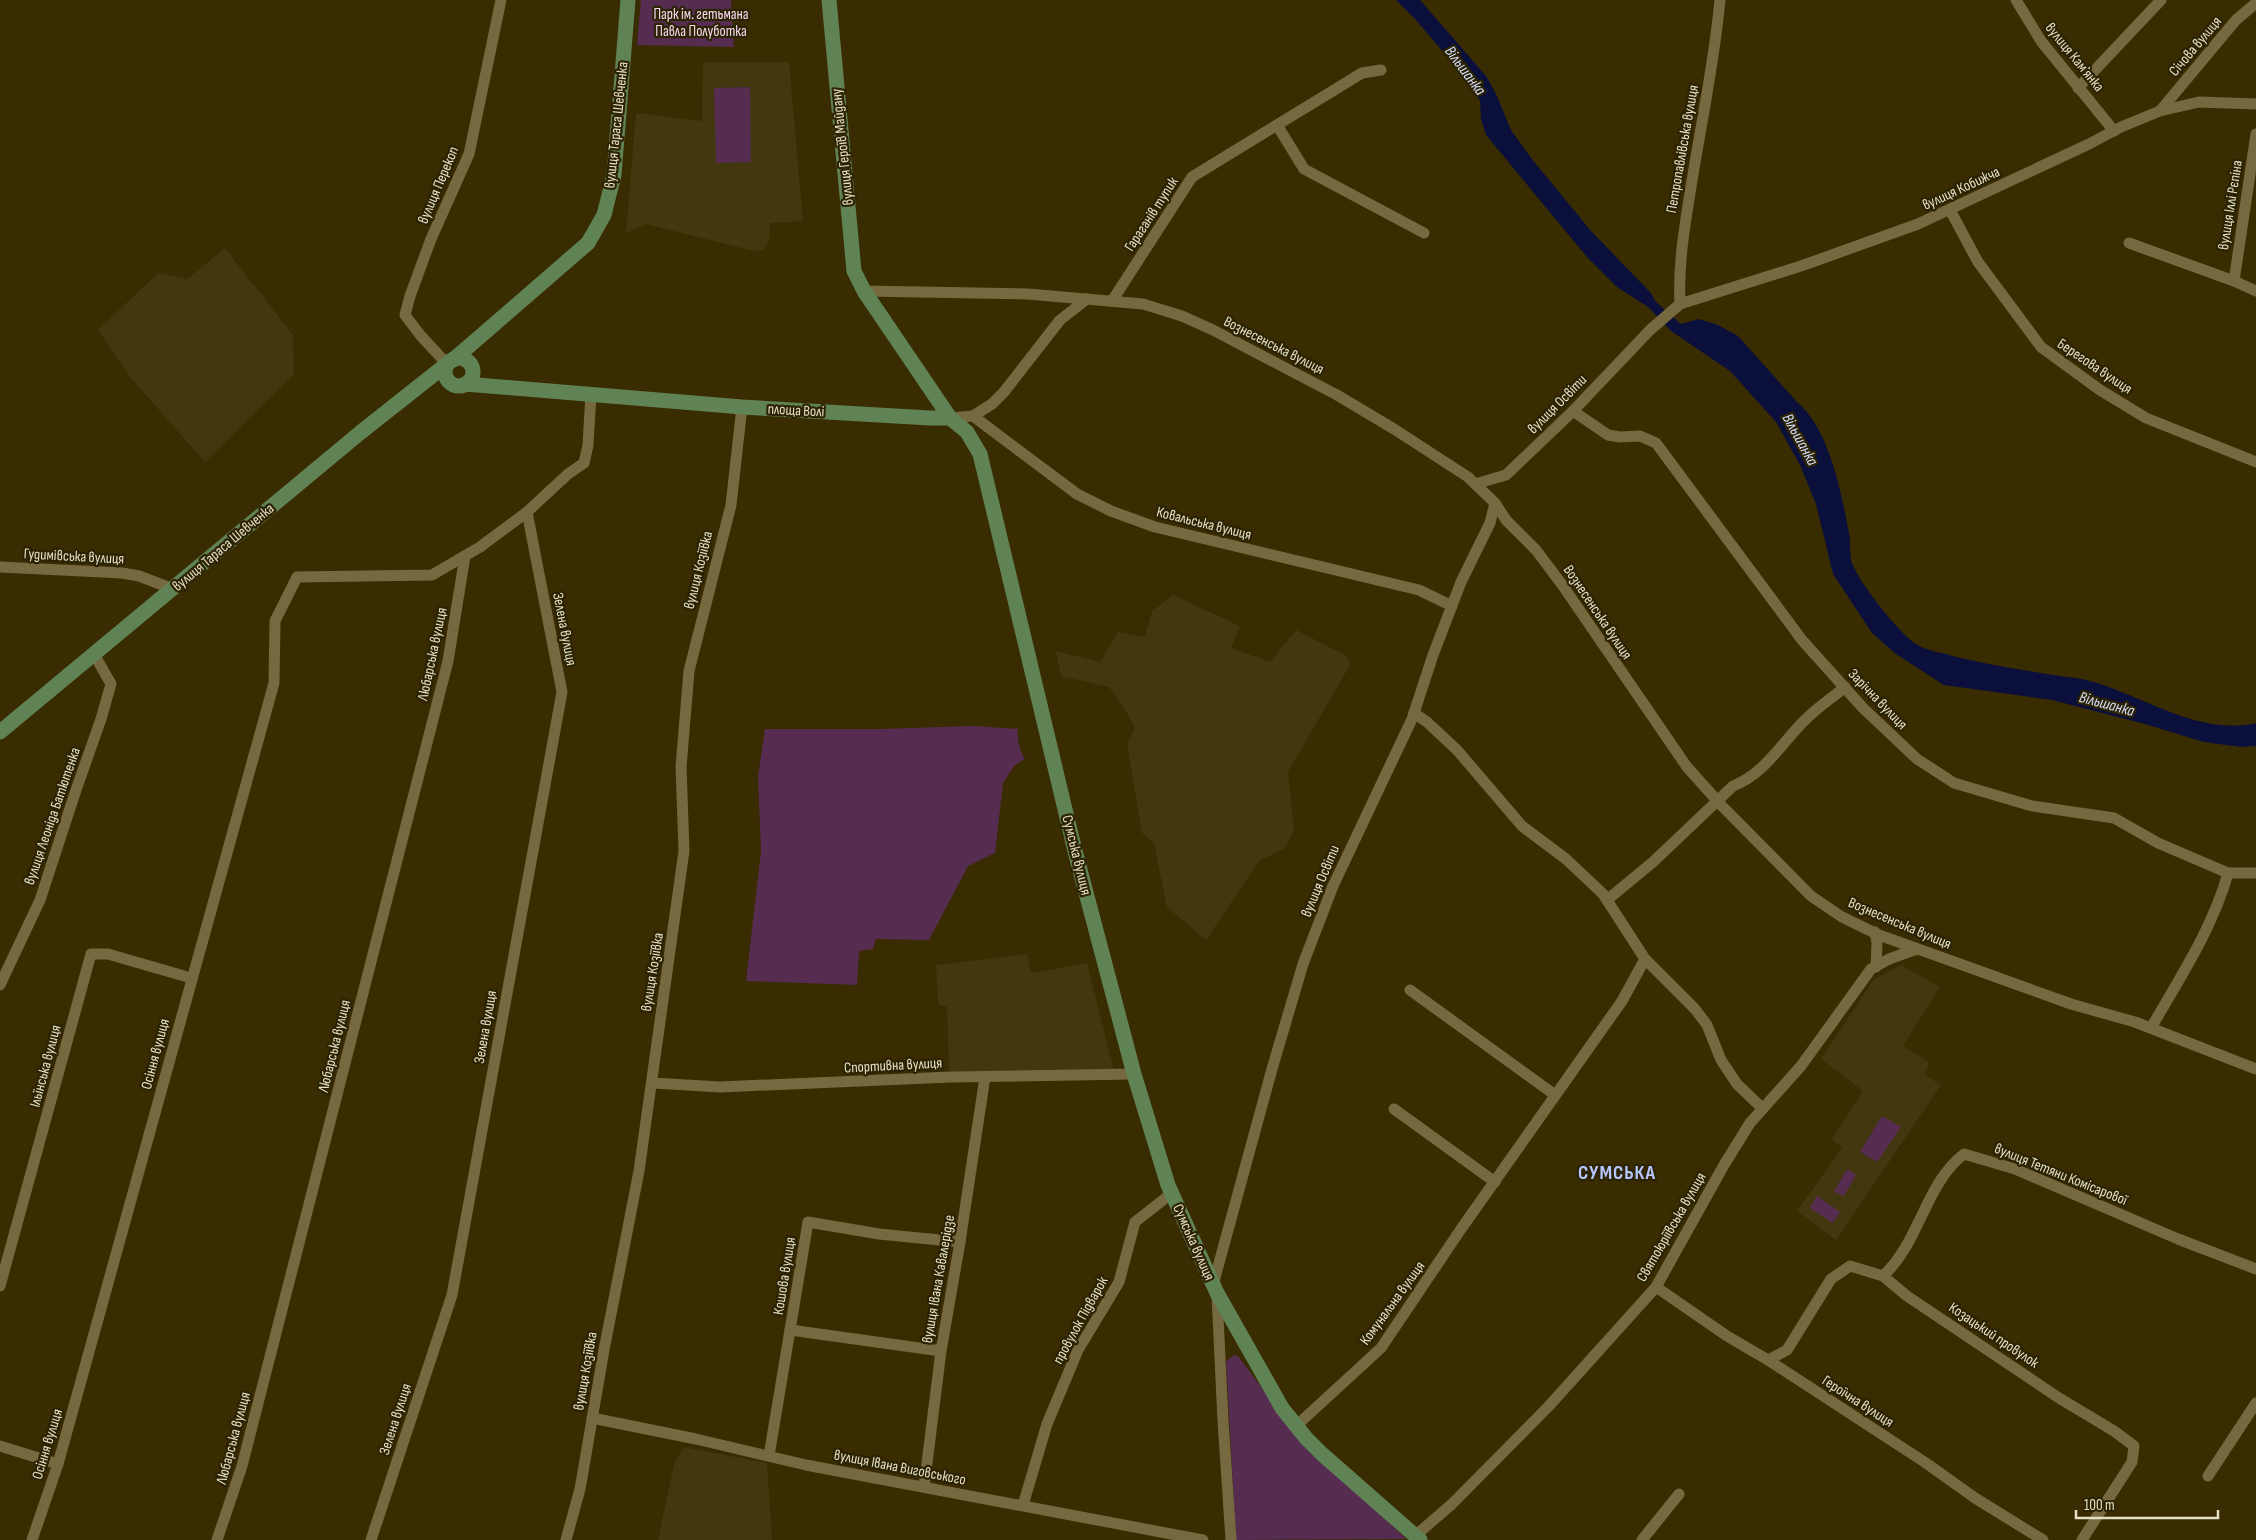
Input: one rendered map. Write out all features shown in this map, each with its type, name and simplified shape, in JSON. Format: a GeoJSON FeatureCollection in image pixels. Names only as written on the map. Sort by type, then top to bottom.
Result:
{"type":"FeatureCollection","features":[{"type":"Feature","properties":{"kind":"main road","name":"вулиця Тараса Шевченка"},"geometry":{"type":"LineString","coordinates":[[0,732],[361,432],[450,362],[472,341],[588,243],[604,215],[614,176],[628,0]]}},
{"type":"Feature","properties":{"kind":"main road","name":"вулиця Героїв Майдану"},"geometry":{"type":"LineString","coordinates":[[829,0],[854,271],[864,291]]}},
{"type":"Feature","properties":{"kind":"main road"},"geometry":{"type":"LineString","coordinates":[[864,291],[950,418]]}},
{"type":"Feature","properties":{"kind":"main road"},"geometry":{"type":"LineString","coordinates":[[450,362],[445,374],[465,376],[472,341]]}},
{"type":"Feature","properties":{"kind":"main road","name":"площа Волі"},"geometry":{"type":"LineString","coordinates":[[450,362],[460,358],[465,376]]}},
{"type":"Feature","properties":{"kind":"main road","name":"площа Волі"},"geometry":{"type":"LineString","coordinates":[[424,382],[465,376],[490,386],[742,407],[950,418]]}},
{"type":"Feature","properties":{"kind":"main road","name":"Сумська вулиця"},"geometry":{"type":"LineString","coordinates":[[950,418],[967,432],[980,454],[984,466],[1075,852],[1134,1074],[1172,1193],[1215,1289],[1268,1385],[1296,1426],[1322,1454],[1417,1538]]}},
{"type":"Feature","properties":{"kind":"street","name":"вулиця Перекоп"},"geometry":{"type":"LineString","coordinates":[[450,362],[425,342],[405,315],[431,239],[469,154],[501,0]]}},
{"type":"Feature","properties":{"kind":"street","name":"Петропавлівська вулиця"},"geometry":{"type":"LineString","coordinates":[[1678,305],[1682,246],[1716,48],[1720,0]]}},
{"type":"Feature","properties":{"kind":"street","name":"вулиця Камʼянка"},"geometry":{"type":"LineString","coordinates":[[2016,0],[2041,41],[2114,130]]}},
{"type":"Feature","properties":{"kind":"street"},"geometry":{"type":"LineString","coordinates":[[2078,88],[2161,0]]}},
{"type":"Feature","properties":{"kind":"street","name":"Січова вулиця"},"geometry":{"type":"LineString","coordinates":[[2160,112],[2236,20],[2256,3]]}},
{"type":"Feature","properties":{"kind":"street","name":"Гараганів тупик"},"geometry":{"type":"LineString","coordinates":[[1112,301],[1192,177],[1362,73],[1381,70]]}},
{"type":"Feature","properties":{"kind":"street","name":"вулиця Кобижча"},"geometry":{"type":"LineString","coordinates":[[1678,305],[1804,265],[1918,224],[2114,130],[2160,112],[2199,102],[2256,104]]}},
{"type":"Feature","properties":{"kind":"street"},"geometry":{"type":"LineString","coordinates":[[1277,125],[1304,169],[1424,233]]}},
{"type":"Feature","properties":{"kind":"street","name":"вулиця Іллі Рєпіна"},"geometry":{"type":"LineString","coordinates":[[2234,281],[2256,134]]}},
{"type":"Feature","properties":{"kind":"street","name":"Берегова вулиця"},"geometry":{"type":"LineString","coordinates":[[1950,210],[1978,262],[2041,347],[2100,390],[2146,418],[2256,462]]}},
{"type":"Feature","properties":{"kind":"street"},"geometry":{"type":"LineString","coordinates":[[2129,243],[2234,281],[2256,291]]}},
{"type":"Feature","properties":{"kind":"street","name":"Вознесенська вулиця"},"geometry":{"type":"LineString","coordinates":[[864,291],[1028,294],[1143,304],[1182,316],[1274,360],[1394,429],[1475,484],[1495,503],[1506,520],[1536,550],[1687,767],[1811,896],[1842,917],[1918,949],[2071,1004],[2151,1028],[2256,1069]]}},
{"type":"Feature","properties":{"kind":"street"},"geometry":{"type":"LineString","coordinates":[[950,418],[973,416],[984,411],[1004,392],[1060,320],[1087,299]]}},
{"type":"Feature","properties":{"kind":"street","name":"вулиця Освіти"},"geometry":{"type":"LineString","coordinates":[[1475,484],[1506,475],[1573,411],[1650,330],[1678,305]]}},
{"type":"Feature","properties":{"kind":"street"},"geometry":{"type":"LineString","coordinates":[[465,556],[527,512],[568,474],[584,463],[588,445],[591,394]]}},
{"type":"Feature","properties":{"kind":"street","name":"вулиця Козіївка"},"geometry":{"type":"LineString","coordinates":[[566,1540],[580,1489],[639,1171],[653,1083],[663,995],[684,851],[681,767],[689,671],[731,505],[742,407]]}},
{"type":"Feature","properties":{"kind":"street","name":"Зарічна вулиця"},"geometry":{"type":"LineString","coordinates":[[1573,411],[1608,435],[1620,437],[1640,436],[1656,443],[1802,640],[1863,708],[1917,759],[1954,783],[2032,806],[2114,818],[2158,843],[2228,873],[2256,873]]}},
{"type":"Feature","properties":{"kind":"street","name":"Ковальська вулиця"},"geometry":{"type":"LineString","coordinates":[[973,416],[1077,494],[1111,511],[1155,527],[1419,590],[1452,606]]}},
{"type":"Feature","properties":{"kind":"street","name":"вулиця Освіти"},"geometry":{"type":"LineString","coordinates":[[1215,1289],[1264,1097],[1302,964],[1333,886],[1414,713],[1461,582],[1490,522],[1495,503]]}},
{"type":"Feature","properties":{"kind":"street","name":"Зелена вулиця"},"geometry":{"type":"LineString","coordinates":[[371,1540],[452,1295],[562,692],[527,512]]}},
{"type":"Feature","properties":{"kind":"street","name":"Осіння вулиця"},"geometry":{"type":"LineString","coordinates":[[32,1540],[58,1464],[274,683],[275,621],[297,577],[432,575],[465,556]]}},
{"type":"Feature","properties":{"kind":"street","name":"Любарська вулиця"},"geometry":{"type":"LineString","coordinates":[[217,1540],[242,1466],[448,661],[465,556]]}},
{"type":"Feature","properties":{"kind":"street","name":"Гудимівська вулиця"},"geometry":{"type":"LineString","coordinates":[[0,567],[122,572],[139,576],[173,589]]}},
{"type":"Feature","properties":{"kind":"street","name":"вулиця Леоніда Батютенка"},"geometry":{"type":"LineString","coordinates":[[0,985],[40,900],[76,790],[102,720],[111,684],[94,654]]}},
{"type":"Feature","properties":{"kind":"street"},"geometry":{"type":"LineString","coordinates":[[1607,900],[1653,862],[1733,786],[1749,779],[1772,758],[1806,719],[1845,687]]}},
{"type":"Feature","properties":{"kind":"street"},"geometry":{"type":"LineString","coordinates":[[1414,713],[1427,722],[1457,750],[1522,826],[1566,859],[1603,894],[1645,959],[1695,1009],[1707,1024],[1721,1060],[1737,1084],[1762,1108]]}},
{"type":"Feature","properties":{"kind":"street"},"geometry":{"type":"LineString","coordinates":[[2151,1028],[2187,964],[2217,904],[2228,873]]}},
{"type":"Feature","properties":{"kind":"street"},"geometry":{"type":"LineString","coordinates":[[1875,932],[1877,943],[1876,966]]}},
{"type":"Feature","properties":{"kind":"street","name":"Святоюріївська вулиця"},"geometry":{"type":"LineString","coordinates":[[1417,1538],[1548,1407],[1656,1287],[1724,1164],[1750,1124],[1762,1108],[1801,1066],[1871,969],[1889,959],[1918,949]]}},
{"type":"Feature","properties":{"kind":"street","name":"Ільїнська вулиця"},"geometry":{"type":"LineString","coordinates":[[0,1286],[91,954],[108,954],[191,978]]}},
{"type":"Feature","properties":{"kind":"street","name":"Комунальна вулиця"},"geometry":{"type":"LineString","coordinates":[[1296,1426],[1381,1348],[1494,1182],[1622,1001],[1645,959]]}},
{"type":"Feature","properties":{"kind":"street"},"geometry":{"type":"LineString","coordinates":[[1410,990],[1556,1096]]}},
{"type":"Feature","properties":{"kind":"street","name":"Спортивна вулиця"},"geometry":{"type":"LineString","coordinates":[[653,1083],[720,1086],[1134,1074]]}},
{"type":"Feature","properties":{"kind":"street","name":"вулиця Івана Кавалерідзе"},"geometry":{"type":"LineString","coordinates":[[924,1487],[941,1350],[986,1077]]}},
{"type":"Feature","properties":{"kind":"street"},"geometry":{"type":"LineString","coordinates":[[1394,1109],[1494,1182]]}},
{"type":"Feature","properties":{"kind":"street","name":"вулиця Тетяни Комісарової"},"geometry":{"type":"LineString","coordinates":[[1883,1276],[1894,1266],[1909,1244],[1938,1185],[1954,1161],[1964,1154],[2015,1169],[2256,1269]]}},
{"type":"Feature","properties":{"kind":"street","name":"провулок Підварок"},"geometry":{"type":"LineString","coordinates":[[1023,1505],[1047,1424],[1077,1352],[1119,1282],[1135,1222],[1172,1193]]}},
{"type":"Feature","properties":{"kind":"street","name":"Кошова вулиця"},"geometry":{"type":"LineString","coordinates":[[769,1456],[808,1222],[879,1234],[960,1242]]}},
{"type":"Feature","properties":{"kind":"street","name":"Козацький провулок"},"geometry":{"type":"LineString","coordinates":[[1768,1360],[1787,1350],[1831,1280],[1850,1266],[1883,1276],[1907,1296],[2134,1446],[2132,1462],[2082,1540]]}},
{"type":"Feature","properties":{"kind":"street","name":"Героїчна вулиця"},"geometry":{"type":"LineString","coordinates":[[1656,1287],[1727,1336],[1768,1360],[1976,1498],[2043,1540]]}},
{"type":"Feature","properties":{"kind":"street","name":"Сумська вулиця"},"geometry":{"type":"LineString","coordinates":[[1215,1289],[1231,1540]]}},
{"type":"Feature","properties":{"kind":"street"},"geometry":{"type":"LineString","coordinates":[[790,1330],[941,1350]]}},
{"type":"Feature","properties":{"kind":"street"},"geometry":{"type":"LineString","coordinates":[[2208,1476],[2256,1403]]}},
{"type":"Feature","properties":{"kind":"street","name":"вулиця Івана Виговського"},"geometry":{"type":"LineString","coordinates":[[592,1418],[924,1487],[1203,1540]]}},
{"type":"Feature","properties":{"kind":"street"},"geometry":{"type":"LineString","coordinates":[[0,1446],[58,1464]]}},
{"type":"Feature","properties":{"kind":"street"},"geometry":{"type":"LineString","coordinates":[[1642,1540],[1679,1494]]}},
{"type":"Feature","properties":{"kind":"shaded area"},"geometry":{"type":"Polygon","coordinates":[[[703,62],[789,62],[803,221],[770,223],[769,242],[762,251],[750,250],[646,224],[626,233],[636,113],[702,121],[703,62]]]}},
{"type":"Feature","properties":{"kind":"shaded area"},"geometry":{"type":"Polygon","coordinates":[[[225,248],[293,335],[294,374],[205,462],[131,378],[98,330],[158,273],[187,279],[225,248]]]}},
{"type":"Feature","properties":{"kind":"shaded area"},"geometry":{"type":"Polygon","coordinates":[[[1173,595],[1240,626],[1231,648],[1270,662],[1296,630],[1347,656],[1350,665],[1288,772],[1294,830],[1285,848],[1259,861],[1206,940],[1167,907],[1154,843],[1142,833],[1127,744],[1135,728],[1126,711],[1109,687],[1061,676],[1056,651],[1100,662],[1118,632],[1145,637],[1152,611],[1173,595]]]}},
{"type":"Feature","properties":{"kind":"shaded area"},"geometry":{"type":"Polygon","coordinates":[[[1027,954],[1031,973],[1087,963],[1114,1071],[949,1071],[947,1007],[938,1004],[936,965],[1027,954]]]}},
{"type":"Feature","properties":{"kind":"shaded area"},"geometry":{"type":"Polygon","coordinates":[[[1901,965],[1940,987],[1903,1046],[1929,1062],[1925,1075],[1941,1085],[1836,1240],[1797,1211],[1842,1148],[1832,1139],[1863,1091],[1821,1059],[1874,979],[1901,965]]]}},
{"type":"Feature","properties":{"kind":"shaded area"},"geometry":{"type":"Polygon","coordinates":[[[684,1447],[767,1463],[772,1540],[658,1540],[674,1464],[684,1447]]]}},
{"type":"Feature","properties":{"kind":"green space","name":"Парк ім. гетьмана Павла Полуботка"},"geometry":{"type":"Polygon","coordinates":[[[641,0],[731,0],[734,47],[637,45],[641,0]]]}},
{"type":"Feature","properties":{"kind":"green space"},"geometry":{"type":"Polygon","coordinates":[[[750,87],[751,162],[716,163],[714,88],[750,87]]]}},
{"type":"Feature","properties":{"kind":"green space"},"geometry":{"type":"Polygon","coordinates":[[[973,726],[1018,729],[1019,744],[1025,759],[1015,765],[1003,783],[995,853],[968,866],[929,940],[876,939],[873,949],[859,951],[857,985],[746,981],[761,852],[758,776],[765,729],[881,729],[973,726]]]}},
{"type":"Feature","properties":{"kind":"green space"},"geometry":{"type":"Polygon","coordinates":[[[1882,1116],[1901,1127],[1877,1162],[1860,1152],[1882,1116]]]}},
{"type":"Feature","properties":{"kind":"green space"},"geometry":{"type":"Polygon","coordinates":[[[1847,1169],[1856,1175],[1844,1196],[1834,1192],[1847,1169]]]}},
{"type":"Feature","properties":{"kind":"green space"},"geometry":{"type":"Polygon","coordinates":[[[1817,1196],[1840,1212],[1833,1223],[1810,1208],[1817,1196]]]}},
{"type":"Feature","properties":{"kind":"green space"},"geometry":{"type":"Polygon","coordinates":[[[1234,1355],[1238,1356],[1296,1434],[1406,1539],[1236,1540],[1226,1361],[1234,1355]]]}},
{"type":"Feature","properties":{"kind":"water","name":"Вільшанка"},"geometry":{"type":"Polygon","coordinates":[[[1396,0],[1420,0],[1486,76],[1496,94],[1511,130],[1531,158],[1591,231],[1650,292],[1656,302],[1681,324],[1699,319],[1718,325],[1738,336],[1808,414],[1826,445],[1838,481],[1849,533],[1852,563],[1856,572],[1879,606],[1914,643],[1930,650],[1973,661],[2089,681],[2194,720],[2235,726],[2256,723],[2256,746],[2241,747],[2204,742],[2145,724],[2052,700],[1944,685],[1896,654],[1872,633],[1833,574],[1816,504],[1800,465],[1776,422],[1730,371],[1671,331],[1648,307],[1617,287],[1587,257],[1486,135],[1481,119],[1480,101],[1470,83],[1415,19],[1396,0]]]}},
{"type":"Feature","properties":{"kind":"district","name":"СУМСЬКА"},"geometry":{"type":"Point","coordinates":[1617,1172]}}]}
